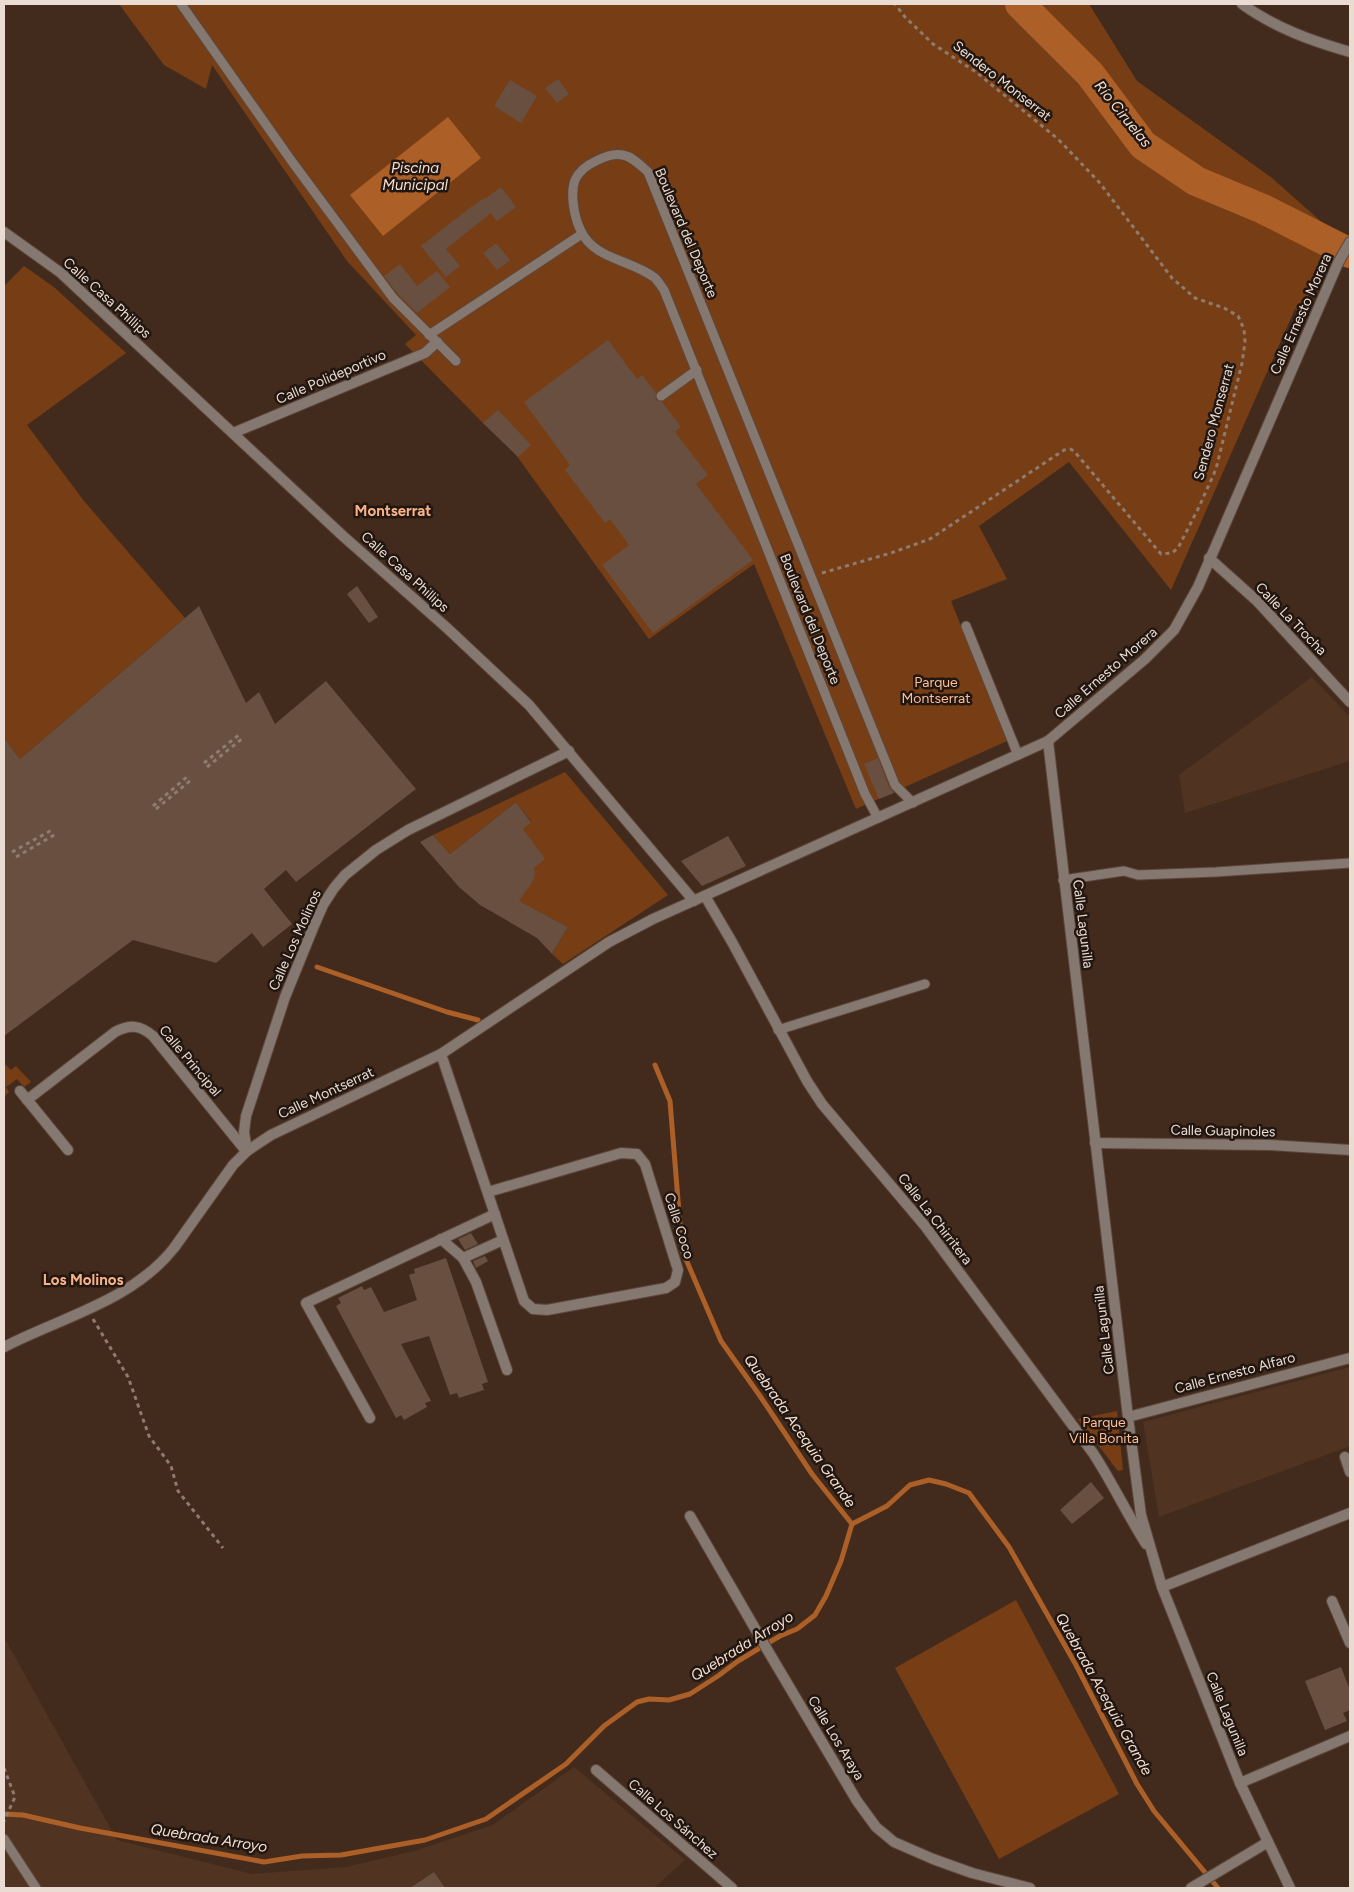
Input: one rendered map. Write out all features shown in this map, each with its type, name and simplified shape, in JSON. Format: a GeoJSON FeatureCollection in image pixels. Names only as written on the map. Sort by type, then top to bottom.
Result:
{"type":"FeatureCollection","features":[{"type":"Feature","properties":{"kind":"street"},"geometry":{"type":"LineString","coordinates":[[1242,4],[1276,25],[1307,39],[1350,52]]}},
{"type":"Feature","properties":{"kind":"street","name":"Calle Casa Phillips"},"geometry":{"type":"LineString","coordinates":[[4,232],[61,272],[350,542],[461,641],[529,705],[694,900]]}},
{"type":"Feature","properties":{"kind":"street","name":"Calle Ernesto Morera"},"geometry":{"type":"LineString","coordinates":[[694,900],[1048,742],[1145,659],[1174,630],[1198,586],[1208,558],[1338,262],[1350,242]]}},
{"type":"Feature","properties":{"kind":"street","name":"Calle Polideportivo"},"geometry":{"type":"LineString","coordinates":[[233,433],[425,353],[438,342]]}},
{"type":"Feature","properties":{"kind":"street","name":"Calle La Trocha"},"geometry":{"type":"LineString","coordinates":[[1208,558],[1257,601],[1350,702]]}},
{"type":"Feature","properties":{"kind":"street","name":"Calle Lagunilla"},"geometry":{"type":"LineString","coordinates":[[1048,742],[1063,880],[1141,1515],[1162,1587],[1240,1783],[1290,1888]]}},
{"type":"Feature","properties":{"kind":"street","name":"Calle Los Molinos"},"geometry":{"type":"LineString","coordinates":[[247,1151],[244,1132],[246,1116],[285,997],[323,904],[334,888],[357,864],[408,830],[569,751]]}},
{"type":"Feature","properties":{"kind":"street","name":"Calle La Chirritera"},"geometry":{"type":"LineString","coordinates":[[704,896],[732,942],[778,1030],[822,1104],[925,1226],[1093,1453],[1108,1475],[1127,1514],[1152,1554]]}},
{"type":"Feature","properties":{"kind":"street","name":"Calle Montserrat"},"geometry":{"type":"LineString","coordinates":[[4,1347],[110,1299],[145,1277],[164,1260],[222,1180],[247,1151],[272,1134],[440,1054],[608,942],[694,900]]}},
{"type":"Feature","properties":{"kind":"street","name":"Calle Principal"},"geometry":{"type":"LineString","coordinates":[[27,1100],[115,1032],[132,1026],[144,1028],[153,1036],[247,1151]]}},
{"type":"Feature","properties":{"kind":"street","name":"Calle Coco"},"geometry":{"type":"LineString","coordinates":[[440,1054],[524,1301],[533,1309],[547,1310],[666,1288],[675,1282],[678,1270],[645,1164],[637,1154],[621,1154],[488,1192]]}},
{"type":"Feature","properties":{"kind":"street"},"geometry":{"type":"LineString","coordinates":[[20,1091],[68,1150]]}},
{"type":"Feature","properties":{"kind":"street","name":"Calle Guapinoles"},"geometry":{"type":"LineString","coordinates":[[1095,1143],[1270,1145],[1350,1150]]}},
{"type":"Feature","properties":{"kind":"street"},"geometry":{"type":"LineString","coordinates":[[370,1418],[306,1303],[494,1214]]}},
{"type":"Feature","properties":{"kind":"street"},"geometry":{"type":"LineString","coordinates":[[442,1239],[463,1258],[476,1282],[507,1370]]}},
{"type":"Feature","properties":{"kind":"street"},"geometry":{"type":"LineString","coordinates":[[463,1258],[503,1240]]}},
{"type":"Feature","properties":{"kind":"street","name":"Calle Ernesto Alfaro"},"geometry":{"type":"LineString","coordinates":[[1128,1417],[1350,1358]]}},
{"type":"Feature","properties":{"kind":"street"},"geometry":{"type":"LineString","coordinates":[[1345,1457],[1350,1472]]}},
{"type":"Feature","properties":{"kind":"street"},"geometry":{"type":"LineString","coordinates":[[1162,1587],[1350,1513]]}},
{"type":"Feature","properties":{"kind":"street","name":"Calle Los Araya"},"geometry":{"type":"LineString","coordinates":[[690,1516],[857,1801],[876,1828],[894,1842],[933,1859],[972,1873],[1030,1888]]}},
{"type":"Feature","properties":{"kind":"street"},"geometry":{"type":"LineString","coordinates":[[1332,1602],[1350,1643]]}},
{"type":"Feature","properties":{"kind":"street"},"geometry":{"type":"LineString","coordinates":[[1240,1783],[1350,1736]]}},
{"type":"Feature","properties":{"kind":"street","name":"Calle Los Sánchez"},"geometry":{"type":"LineString","coordinates":[[596,1770],[732,1888]]}},
{"type":"Feature","properties":{"kind":"street"},"geometry":{"type":"LineString","coordinates":[[1191,1888],[1204,1882],[1268,1842]]}},
{"type":"Feature","properties":{"kind":"lane"},"geometry":{"type":"LineString","coordinates":[[181,4],[393,298],[456,361]]}},
{"type":"Feature","properties":{"kind":"lane","name":"Boulevard del Deporte"},"geometry":{"type":"LineString","coordinates":[[878,818],[865,794],[664,290],[656,279],[641,269],[597,251],[586,241],[582,234],[573,198],[575,180],[587,165],[608,155],[624,155],[635,160],[648,172],[895,784],[913,802]]}},
{"type":"Feature","properties":{"kind":"lane"},"geometry":{"type":"LineString","coordinates":[[429,334],[582,234]]}},
{"type":"Feature","properties":{"kind":"lane"},"geometry":{"type":"LineString","coordinates":[[661,396],[696,370]]}},
{"type":"Feature","properties":{"kind":"lane"},"geometry":{"type":"LineString","coordinates":[[966,626],[1018,754]]}},
{"type":"Feature","properties":{"kind":"lane"},"geometry":{"type":"LineString","coordinates":[[1063,880],[1124,871],[1138,875],[1350,862]]}},
{"type":"Feature","properties":{"kind":"lane"},"geometry":{"type":"LineString","coordinates":[[778,1030],[925,984]]}},
{"type":"Feature","properties":{"kind":"lane"},"geometry":{"type":"LineString","coordinates":[[4,1839],[36,1888]]}},
{"type":"Feature","properties":{"kind":"path","name":"Sendero Monserrat"},"geometry":{"type":"LineString","coordinates":[[811,576],[891,553],[930,539],[1064,450],[1070,448],[1074,450],[1161,554],[1172,553],[1178,548],[1200,507],[1216,469],[1242,362],[1245,342],[1244,329],[1238,316],[1224,308],[1195,298],[1172,278],[1099,182],[1058,139],[976,72],[934,44],[905,17],[895,4]]}},
{"type":"Feature","properties":{"kind":"path"},"geometry":{"type":"LineString","coordinates":[[204,763],[241,736],[207,767]]}},
{"type":"Feature","properties":{"kind":"path"},"geometry":{"type":"LineString","coordinates":[[153,806],[190,778],[156,809]]}},
{"type":"Feature","properties":{"kind":"path"},"geometry":{"type":"LineString","coordinates":[[12,852],[52,830]]}},
{"type":"Feature","properties":{"kind":"path"},"geometry":{"type":"LineString","coordinates":[[16,857],[56,834]]}},
{"type":"Feature","properties":{"kind":"path"},"geometry":{"type":"LineString","coordinates":[[87,1309],[128,1377],[149,1436],[171,1466],[178,1492],[223,1548]]}},
{"type":"Feature","properties":{"kind":"path"},"geometry":{"type":"LineString","coordinates":[[4,1768],[15,1797],[4,1821]]}},
{"type":"Feature","properties":{"kind":"shaded area"},"geometry":{"type":"Polygon","coordinates":[[[1312,677],[1350,717],[1350,761],[1185,813],[1179,775],[1312,677]]]}},
{"type":"Feature","properties":{"kind":"shaded area"},"geometry":{"type":"Polygon","coordinates":[[[1350,1367],[1350,1446],[1159,1517],[1143,1422],[1350,1367]]]}},
{"type":"Feature","properties":{"kind":"shaded area"},"geometry":{"type":"Polygon","coordinates":[[[4,1637],[117,1840],[252,1874],[346,1867],[414,1851],[493,1825],[574,1767],[685,1860],[654,1888],[4,1888],[4,1637]]]}},
{"type":"Feature","properties":{"kind":"green space","name":"Parque Montserrat"},"geometry":{"type":"Polygon","coordinates":[[[119,4],[1089,4],[1137,81],[1272,178],[1333,232],[1305,313],[1295,309],[1171,590],[1069,462],[979,526],[1007,579],[951,601],[1007,741],[856,809],[754,564],[649,639],[514,452],[405,344],[416,335],[347,261],[212,65],[206,89],[164,65],[119,4]]]}},
{"type":"Feature","properties":{"kind":"green space"},"geometry":{"type":"Polygon","coordinates":[[[24,266],[55,288],[126,353],[27,425],[84,501],[185,618],[20,759],[4,738],[4,286],[24,266]]]}},
{"type":"Feature","properties":{"kind":"green space"},"geometry":{"type":"Polygon","coordinates":[[[565,772],[668,895],[563,964],[552,954],[568,927],[530,907],[462,876],[531,821],[516,802],[450,854],[433,835],[565,772]]]}},
{"type":"Feature","properties":{"kind":"green space"},"geometry":{"type":"Polygon","coordinates":[[[4,1063],[11,1070],[16,1066],[31,1082],[24,1087],[17,1079],[6,1087],[9,1092],[4,1097],[4,1063]]]}},
{"type":"Feature","properties":{"kind":"green space","name":"Parque Villa Bonita"},"geometry":{"type":"Polygon","coordinates":[[[1117,1411],[1123,1470],[1118,1471],[1078,1419],[1117,1411]]]}},
{"type":"Feature","properties":{"kind":"green space"},"geometry":{"type":"Polygon","coordinates":[[[1016,1600],[1119,1794],[999,1859],[895,1668],[1016,1600]]]}},
{"type":"Feature","properties":{"kind":"water","name":"Piscina Municipal"},"geometry":{"type":"Polygon","coordinates":[[[448,117],[481,158],[383,236],[350,195],[448,117]]]}},
{"type":"Feature","properties":{"kind":"building"},"geometry":{"type":"Polygon","coordinates":[[[558,79],[569,94],[557,103],[545,88],[558,79]]]}},
{"type":"Feature","properties":{"kind":"building"},"geometry":{"type":"Polygon","coordinates":[[[510,80],[537,96],[521,123],[494,106],[510,80]]]}},
{"type":"Feature","properties":{"kind":"building"},"geometry":{"type":"Polygon","coordinates":[[[501,187],[516,207],[497,221],[491,213],[446,249],[460,266],[446,277],[421,246],[467,210],[501,187]]]}},
{"type":"Feature","properties":{"kind":"building"},"geometry":{"type":"Polygon","coordinates":[[[496,243],[510,260],[497,270],[483,253],[496,243]]]}},
{"type":"Feature","properties":{"kind":"building"},"geometry":{"type":"Polygon","coordinates":[[[400,264],[417,286],[437,271],[450,287],[417,313],[398,294],[384,276],[400,264]]]}},
{"type":"Feature","properties":{"kind":"building"},"geometry":{"type":"Polygon","coordinates":[[[608,340],[637,379],[642,375],[656,393],[656,400],[662,402],[681,427],[675,432],[708,475],[696,484],[753,560],[653,633],[602,565],[629,545],[610,519],[605,523],[565,470],[570,465],[524,402],[608,340]]]}},
{"type":"Feature","properties":{"kind":"building"},"geometry":{"type":"Polygon","coordinates":[[[498,410],[531,445],[518,457],[483,423],[498,410]]]}},
{"type":"Feature","properties":{"kind":"building"},"geometry":{"type":"Polygon","coordinates":[[[357,586],[378,617],[369,623],[347,594],[357,586]]]}},
{"type":"Feature","properties":{"kind":"building"},"geometry":{"type":"Polygon","coordinates":[[[199,606],[246,703],[259,692],[275,724],[326,681],[416,789],[296,882],[286,870],[264,889],[292,924],[263,947],[252,933],[216,963],[133,940],[4,1036],[4,738],[20,759],[199,606]]]}},
{"type":"Feature","properties":{"kind":"building"},"geometry":{"type":"Polygon","coordinates":[[[878,758],[889,787],[894,793],[879,799],[864,764],[878,758]]]}},
{"type":"Feature","properties":{"kind":"building"},"geometry":{"type":"Polygon","coordinates":[[[516,802],[531,822],[523,829],[545,859],[534,868],[535,875],[533,881],[519,901],[568,927],[552,954],[537,938],[480,905],[459,887],[420,842],[433,835],[450,854],[516,802]]]}},
{"type":"Feature","properties":{"kind":"building"},"geometry":{"type":"Polygon","coordinates":[[[728,836],[746,866],[702,886],[681,861],[728,836]]]}},
{"type":"Feature","properties":{"kind":"building"},"geometry":{"type":"Polygon","coordinates":[[[471,1233],[478,1244],[465,1250],[458,1239],[471,1233]]]}},
{"type":"Feature","properties":{"kind":"building"},"geometry":{"type":"Polygon","coordinates":[[[485,1256],[488,1261],[476,1268],[473,1261],[485,1256]]]}},
{"type":"Feature","properties":{"kind":"building"},"geometry":{"type":"Polygon","coordinates":[[[446,1258],[488,1382],[482,1384],[484,1390],[459,1398],[457,1393],[450,1395],[429,1336],[401,1344],[431,1401],[425,1403],[427,1407],[404,1420],[401,1415],[396,1418],[336,1306],[341,1303],[338,1298],[362,1286],[364,1290],[371,1287],[384,1312],[417,1300],[409,1275],[415,1273],[414,1269],[446,1258]]]}},
{"type":"Feature","properties":{"kind":"building"},"geometry":{"type":"Polygon","coordinates":[[[1091,1482],[1104,1498],[1072,1524],[1060,1510],[1091,1482]]]}},
{"type":"Feature","properties":{"kind":"building"},"geometry":{"type":"Polygon","coordinates":[[[1341,1667],[1350,1690],[1350,1710],[1343,1713],[1347,1721],[1325,1730],[1305,1681],[1341,1667]]]}},
{"type":"Feature","properties":{"kind":"building"},"geometry":{"type":"Polygon","coordinates":[[[434,1872],[445,1888],[410,1888],[434,1872]]]}},
{"type":"Feature","properties":{"kind":"waterway","name":"Río Ciruelas"},"geometry":{"type":"LineString","coordinates":[[1020,4],[1090,74],[1143,145],[1196,181],[1263,209],[1350,253]]}},
{"type":"Feature","properties":{"kind":"waterway","name":"Quebrada Acequia Grande"},"geometry":{"type":"LineString","coordinates":[[317,967],[447,1012],[478,1020]]}},
{"type":"Feature","properties":{"kind":"waterway","name":"Quebrada Acequia Grande"},"geometry":{"type":"LineString","coordinates":[[655,1065],[670,1101],[682,1250],[721,1341],[812,1474],[852,1524]]}},
{"type":"Feature","properties":{"kind":"waterway","name":"Quebrada Acequia Grande"},"geometry":{"type":"LineString","coordinates":[[852,1524],[887,1506],[910,1485],[929,1480],[969,1493],[1009,1547],[1076,1665],[1137,1784],[1154,1811],[1218,1888]]}},
{"type":"Feature","properties":{"kind":"waterway","name":"Quebrada Arroyo"},"geometry":{"type":"LineString","coordinates":[[4,1814],[23,1815],[80,1828],[264,1862],[302,1856],[341,1855],[425,1840],[486,1819],[566,1764],[604,1726],[637,1702],[649,1699],[669,1700],[690,1694],[738,1661],[780,1636],[797,1629],[815,1615],[826,1596],[841,1561],[852,1524]]}},
{"type":"Feature","properties":{"kind":"district","name":"Montserrat"},"geometry":{"type":"Point","coordinates":[393,511]}},
{"type":"Feature","properties":{"kind":"district","name":"Los Molinos"},"geometry":{"type":"Point","coordinates":[83,1280]}}]}
